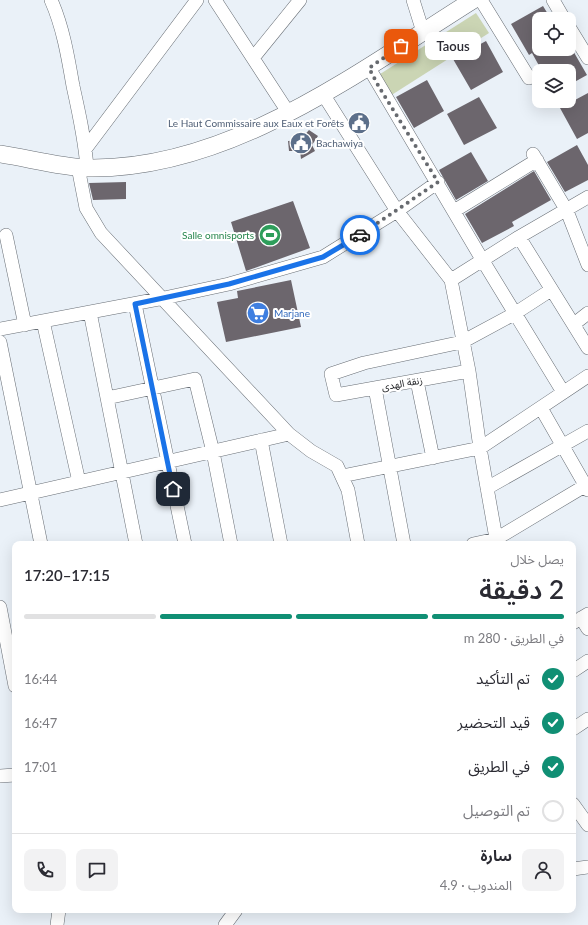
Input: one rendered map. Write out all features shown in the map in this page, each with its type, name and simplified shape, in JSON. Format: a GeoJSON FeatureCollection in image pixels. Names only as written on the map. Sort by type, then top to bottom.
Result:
{"type":"FeatureCollection","features":[{"type":"Feature","properties":{"kind":"main road"},"geometry":{"type":"LineString","coordinates":[[0,154],[82,167],[154,161],[236,137],[265,125],[369,68],[473,0]]}},
{"type":"Feature","properties":{"kind":"street"},"geometry":{"type":"LineString","coordinates":[[51,0],[66,48],[86,148],[82,167],[86,208],[94,223],[164,298],[201,341],[289,434],[311,451],[337,466],[348,490],[357,541]]}},
{"type":"Feature","properties":{"kind":"street"},"geometry":{"type":"LineString","coordinates":[[86,148],[197,0]]}},
{"type":"Feature","properties":{"kind":"street"},"geometry":{"type":"LineString","coordinates":[[215,0],[288,112]]}},
{"type":"Feature","properties":{"kind":"street"},"geometry":{"type":"LineString","coordinates":[[253,58],[300,0]]}},
{"type":"Feature","properties":{"kind":"street"},"geometry":{"type":"LineString","coordinates":[[413,0],[423,32]]}},
{"type":"Feature","properties":{"kind":"street"},"geometry":{"type":"LineString","coordinates":[[481,0],[529,78]]}},
{"type":"Feature","properties":{"kind":"street"},"geometry":{"type":"LineString","coordinates":[[553,0],[560,12]]}},
{"type":"Feature","properties":{"kind":"street"},"geometry":{"type":"LineString","coordinates":[[576,38],[588,58]]}},
{"type":"Feature","properties":{"kind":"street"},"geometry":{"type":"LineString","coordinates":[[369,68],[379,87],[438,182],[514,314],[562,392]]}},
{"type":"Feature","properties":{"kind":"street"},"geometry":{"type":"LineString","coordinates":[[323,94],[397,211],[451,280],[462,342],[469,371],[480,448],[497,541]]}},
{"type":"Feature","properties":{"kind":"street"},"geometry":{"type":"LineString","coordinates":[[454,211],[535,157],[567,211],[587,260]]}},
{"type":"Feature","properties":{"kind":"street"},"geometry":{"type":"LineString","coordinates":[[0,329],[135,304],[229,284],[323,257],[397,211],[438,182]]}},
{"type":"Feature","properties":{"kind":"street"},"geometry":{"type":"LineString","coordinates":[[451,280],[519,237],[567,211],[588,197]]}},
{"type":"Feature","properties":{"kind":"street"},"geometry":{"type":"LineString","coordinates":[[6,235],[25,325]]}},
{"type":"Feature","properties":{"kind":"street"},"geometry":{"type":"LineString","coordinates":[[519,237],[588,348]]}},
{"type":"Feature","properties":{"kind":"street"},"geometry":{"type":"LineString","coordinates":[[462,342],[514,314],[551,290]]}},
{"type":"Feature","properties":{"kind":"street"},"geometry":{"type":"LineString","coordinates":[[135,304],[184,541]]}},
{"type":"Feature","properties":{"kind":"street"},"geometry":{"type":"LineString","coordinates":[[90,312],[135,541]]}},
{"type":"Feature","properties":{"kind":"street"},"geometry":{"type":"LineString","coordinates":[[574,324],[588,313]]}},
{"type":"Feature","properties":{"kind":"street"},"geometry":{"type":"LineString","coordinates":[[43,321],[79,482]]}},
{"type":"Feature","properties":{"kind":"street"},"geometry":{"type":"LineString","coordinates":[[0,342],[40,541]]}},
{"type":"Feature","properties":{"kind":"street","name":"زنقة الهدى"},"geometry":{"type":"LineString","coordinates":[[462,342],[364,363],[331,374],[336,395],[469,371]]}},
{"type":"Feature","properties":{"kind":"street"},"geometry":{"type":"LineString","coordinates":[[342,476],[480,448],[588,376]]}},
{"type":"Feature","properties":{"kind":"street"},"geometry":{"type":"LineString","coordinates":[[107,398],[196,379],[213,452],[230,541]]}},
{"type":"Feature","properties":{"kind":"street"},"geometry":{"type":"LineString","coordinates":[[417,380],[433,458]]}},
{"type":"Feature","properties":{"kind":"street"},"geometry":{"type":"LineString","coordinates":[[375,388],[403,541]]}},
{"type":"Feature","properties":{"kind":"street"},"geometry":{"type":"LineString","coordinates":[[499,541],[587,487],[542,408]]}},
{"type":"Feature","properties":{"kind":"street"},"geometry":{"type":"LineString","coordinates":[[487,488],[588,431]]}},
{"type":"Feature","properties":{"kind":"street"},"geometry":{"type":"LineString","coordinates":[[0,500],[289,434]]}},
{"type":"Feature","properties":{"kind":"street"},"geometry":{"type":"LineString","coordinates":[[261,440],[280,541]]}},
{"type":"Feature","properties":{"kind":"street"},"geometry":{"type":"LineString","coordinates":[[0,607],[6,630],[12,667]]}},
{"type":"Feature","properties":{"kind":"street"},"geometry":{"type":"LineString","coordinates":[[576,668],[588,661]]}},
{"type":"Feature","properties":{"kind":"street"},"geometry":{"type":"LineString","coordinates":[[576,727],[588,719]]}},
{"type":"Feature","properties":{"kind":"street"},"geometry":{"type":"LineString","coordinates":[[0,776],[12,775]]}},
{"type":"Feature","properties":{"kind":"street"},"geometry":{"type":"LineString","coordinates":[[576,808],[588,825]]}},
{"type":"Feature","properties":{"kind":"street"},"geometry":{"type":"LineString","coordinates":[[576,869],[588,867]]}},
{"type":"Feature","properties":{"kind":"street"},"geometry":{"type":"LineString","coordinates":[[57,925],[59,913]]}},
{"type":"Feature","properties":{"kind":"street"},"geometry":{"type":"LineString","coordinates":[[225,925],[234,913]]}},
{"type":"Feature","properties":{"kind":"green space"},"geometry":{"type":"Polygon","coordinates":[[[476,13],[489,33],[390,96],[377,76],[476,13]]]}},
{"type":"Feature","properties":{"kind":"building"},"geometry":{"type":"Polygon","coordinates":[[[543,6],[547,12],[532,12],[543,6]]]}},
{"type":"Feature","properties":{"kind":"building"},"geometry":{"type":"Polygon","coordinates":[[[532,12],[532,53],[529,55],[511,24],[532,12]]]}},
{"type":"Feature","properties":{"kind":"building"},"geometry":{"type":"Polygon","coordinates":[[[486,41],[503,72],[471,90],[453,59],[486,41]]]}},
{"type":"Feature","properties":{"kind":"building"},"geometry":{"type":"Polygon","coordinates":[[[534,56],[576,56],[587,75],[576,81],[576,64],[538,64],[534,56]]]}},
{"type":"Feature","properties":{"kind":"building"},"geometry":{"type":"Polygon","coordinates":[[[427,80],[444,111],[414,128],[396,97],[427,80]]]}},
{"type":"Feature","properties":{"kind":"building"},"geometry":{"type":"Polygon","coordinates":[[[588,93],[588,133],[577,139],[560,108],[576,108],[576,99],[588,93]]]}},
{"type":"Feature","properties":{"kind":"building"},"geometry":{"type":"Polygon","coordinates":[[[479,97],[497,128],[464,145],[447,114],[479,97]]]}},
{"type":"Feature","properties":{"kind":"building","name":"Bachawiya"},"geometry":{"type":"Polygon","coordinates":[[[309,130],[318,136],[312,145],[315,151],[301,159],[300,151],[289,151],[288,141],[300,140],[309,130]]]}},
{"type":"Feature","properties":{"kind":"building"},"geometry":{"type":"Polygon","coordinates":[[[577,145],[588,165],[588,180],[565,192],[547,162],[577,145]]]}},
{"type":"Feature","properties":{"kind":"building"},"geometry":{"type":"Polygon","coordinates":[[[471,152],[488,181],[456,200],[439,170],[471,152]]]}},
{"type":"Feature","properties":{"kind":"building"},"geometry":{"type":"Polygon","coordinates":[[[534,171],[551,200],[512,222],[514,226],[482,243],[465,214],[534,171]]]}},
{"type":"Feature","properties":{"kind":"building"},"geometry":{"type":"Polygon","coordinates":[[[126,182],[126,199],[93,200],[89,183],[126,182]]]}},
{"type":"Feature","properties":{"kind":"building","name":"Salle omnisports"},"geometry":{"type":"Polygon","coordinates":[[[293,201],[310,248],[246,271],[231,222],[293,201]]]}},
{"type":"Feature","properties":{"kind":"building"},"geometry":{"type":"Polygon","coordinates":[[[291,280],[301,327],[226,342],[217,302],[238,298],[237,291],[291,280]]]}},
{"type":"Feature","properties":{"kind":"way so far"},"geometry":{"type":"LineString","coordinates":[[360,235],[438,182],[379,87],[369,68],[401,46]]}},
{"type":"Feature","properties":{"kind":"place","name":"Taous"},"geometry":{"type":"Point","coordinates":[401,46]}},
{"type":"Feature","properties":{"kind":"place","name":"Le Haut Commissaire aux Eaux et Forêts"},"geometry":{"type":"Point","coordinates":[359,123]}},
{"type":"Feature","properties":{"kind":"place","name":"Bachawiya"},"geometry":{"type":"Point","coordinates":[301,143]}},
{"type":"Feature","properties":{"kind":"place","name":"Salle omnisports"},"geometry":{"type":"Point","coordinates":[270,235]}},
{"type":"Feature","properties":{"kind":"place","name":"Marjane"},"geometry":{"type":"Point","coordinates":[258,313]}},
{"type":"Feature","properties":{"kind":"route"},"geometry":{"type":"LineString","coordinates":[[173,489],[135,304],[229,284],[323,257],[360,235]]}}]}
